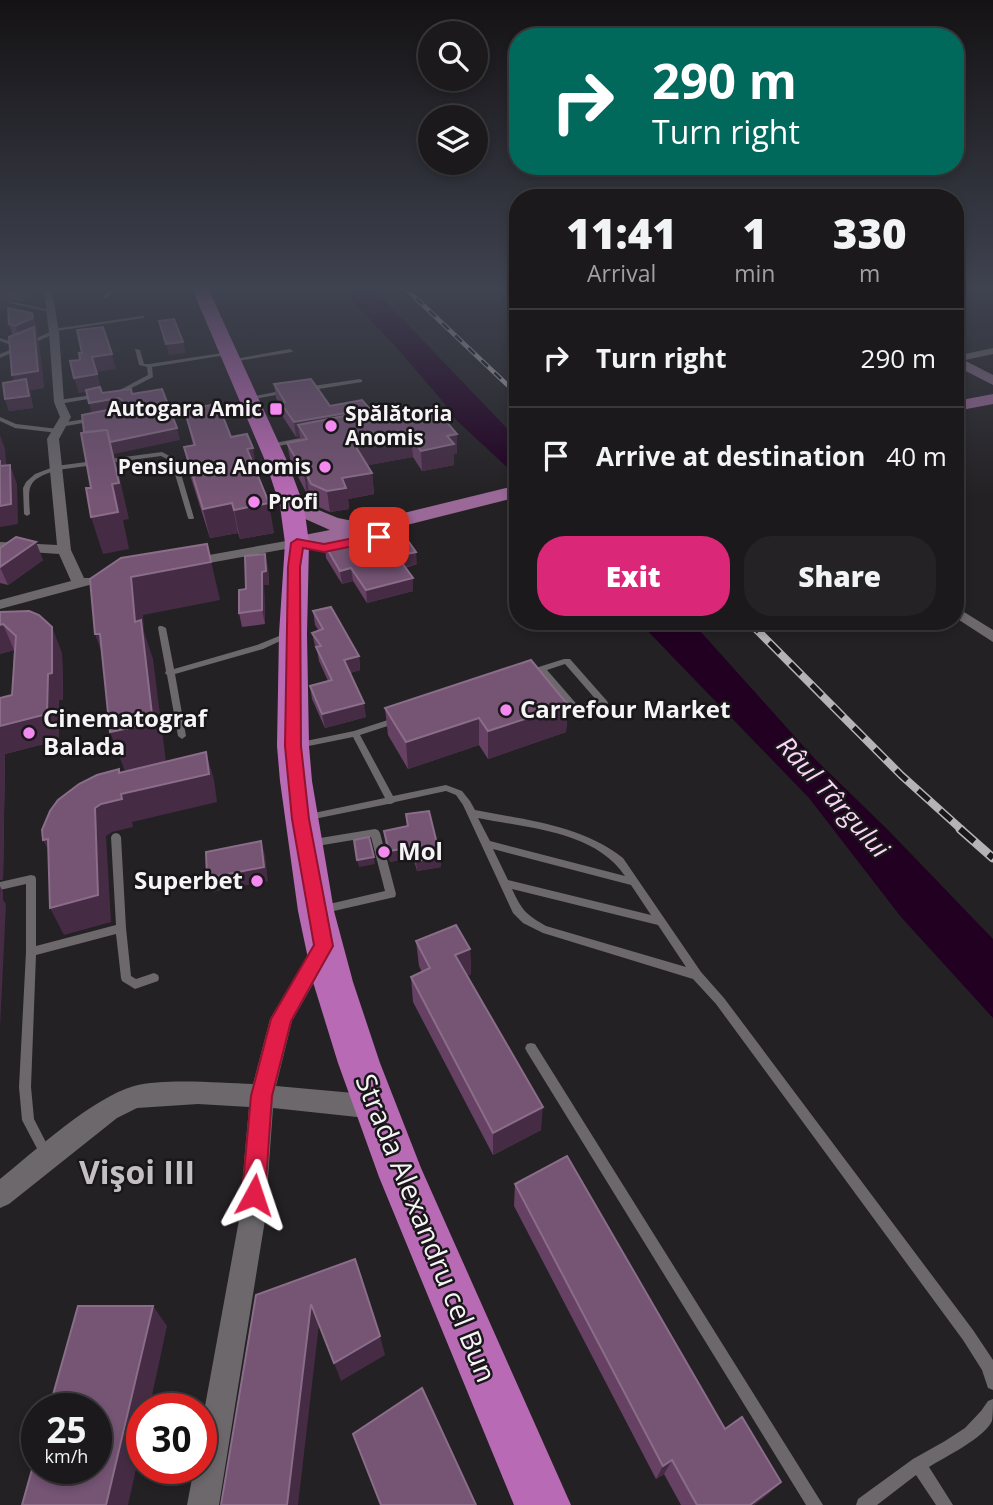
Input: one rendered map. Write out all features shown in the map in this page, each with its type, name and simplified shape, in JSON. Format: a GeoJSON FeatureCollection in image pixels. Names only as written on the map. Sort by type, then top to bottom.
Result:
{"type":"FeatureCollection","features":[{"type":"Feature","properties":{"kind":"highway","name":"Strada Alexandru cel Bun"},"geometry":{"type":"LineString","coordinates":[[230,357],[270,446],[292,506],[297,543],[294,567],[293,746],[303,832],[320,929],[359,1063],[376,1107],[439,1267],[543,1505]]}},
{"type":"Feature","properties":{"kind":"main road"},"geometry":{"type":"LineString","coordinates":[[964,405],[990,400]]}},
{"type":"Feature","properties":{"kind":"main road"},"geometry":{"type":"LineString","coordinates":[[297,543],[375,527],[509,493]]}},
{"type":"Feature","properties":{"kind":"main road"},"geometry":{"type":"LineString","coordinates":[[292,506],[333,524],[375,527]]}},
{"type":"Feature","properties":{"kind":"street"},"geometry":{"type":"LineString","coordinates":[[55,356],[58,402],[65,409],[62,427],[53,439],[55,468],[65,558],[79,582]]}},
{"type":"Feature","properties":{"kind":"street"},"geometry":{"type":"LineString","coordinates":[[964,365],[993,381]]}},
{"type":"Feature","properties":{"kind":"street"},"geometry":{"type":"LineString","coordinates":[[169,566],[297,543]]}},
{"type":"Feature","properties":{"kind":"street"},"geometry":{"type":"LineString","coordinates":[[0,546],[64,550]]}},
{"type":"Feature","properties":{"kind":"street"},"geometry":{"type":"LineString","coordinates":[[0,605],[79,582],[105,578]]}},
{"type":"Feature","properties":{"kind":"street"},"geometry":{"type":"LineString","coordinates":[[964,617],[993,637]]}},
{"type":"Feature","properties":{"kind":"street"},"geometry":{"type":"LineString","coordinates":[[203,1505],[252,1220],[262,1096],[281,1019],[320,929]]}},
{"type":"Feature","properties":{"kind":"street"},"geometry":{"type":"LineString","coordinates":[[0,1195],[108,1110],[135,1097],[198,1093],[376,1107]]}},
{"type":"Feature","properties":{"kind":"lane"},"geometry":{"type":"LineString","coordinates":[[139,356],[142,365],[149,366],[238,356]]}},
{"type":"Feature","properties":{"kind":"lane"},"geometry":{"type":"LineString","coordinates":[[58,402],[128,389],[150,376],[149,366]]}},
{"type":"Feature","properties":{"kind":"lane"},"geometry":{"type":"LineString","coordinates":[[248,398],[360,381]]}},
{"type":"Feature","properties":{"kind":"lane"},"geometry":{"type":"LineString","coordinates":[[0,419],[15,426],[62,427],[100,419]]}},
{"type":"Feature","properties":{"kind":"lane"},"geometry":{"type":"LineString","coordinates":[[270,446],[320,437]]}},
{"type":"Feature","properties":{"kind":"lane"},"geometry":{"type":"LineString","coordinates":[[27,514],[26,485],[30,479],[55,468],[162,454],[174,460],[191,518]]}},
{"type":"Feature","properties":{"kind":"lane"},"geometry":{"type":"LineString","coordinates":[[297,543],[324,548],[347,544]]}},
{"type":"Feature","properties":{"kind":"lane"},"geometry":{"type":"LineString","coordinates":[[162,628],[182,736]]}},
{"type":"Feature","properties":{"kind":"lane"},"geometry":{"type":"LineString","coordinates":[[169,673],[260,647],[293,634]]}},
{"type":"Feature","properties":{"kind":"lane"},"geometry":{"type":"LineString","coordinates":[[517,678],[542,669],[567,661],[604,703],[578,712],[542,669]]}},
{"type":"Feature","properties":{"kind":"lane"},"geometry":{"type":"LineString","coordinates":[[293,746],[355,734],[405,717]]}},
{"type":"Feature","properties":{"kind":"lane"},"geometry":{"type":"LineString","coordinates":[[355,734],[391,801]]}},
{"type":"Feature","properties":{"kind":"lane"},"geometry":{"type":"LineString","coordinates":[[303,832],[391,801],[446,788],[459,793],[473,813],[517,910],[527,920],[543,929],[696,975]]}},
{"type":"Feature","properties":{"kind":"lane"},"geometry":{"type":"LineString","coordinates":[[473,813],[566,834],[607,848],[620,861],[696,975],[720,1001],[968,1335],[989,1367],[993,1383]]}},
{"type":"Feature","properties":{"kind":"lane"},"geometry":{"type":"LineString","coordinates":[[303,832],[375,833],[391,894],[320,929]]}},
{"type":"Feature","properties":{"kind":"lane"},"geometry":{"type":"LineString","coordinates":[[116,838],[126,978],[135,984],[154,978]]}},
{"type":"Feature","properties":{"kind":"lane"},"geometry":{"type":"LineString","coordinates":[[487,844],[634,882]]}},
{"type":"Feature","properties":{"kind":"lane"},"geometry":{"type":"LineString","coordinates":[[0,887],[31,879],[26,1087],[28,1119],[48,1157]]}},
{"type":"Feature","properties":{"kind":"lane"},"geometry":{"type":"LineString","coordinates":[[505,883],[661,922]]}},
{"type":"Feature","properties":{"kind":"lane"},"geometry":{"type":"LineString","coordinates":[[31,952],[121,928]]}},
{"type":"Feature","properties":{"kind":"lane"},"geometry":{"type":"LineString","coordinates":[[531,1048],[815,1505]]}},
{"type":"Feature","properties":{"kind":"lane"},"geometry":{"type":"LineString","coordinates":[[864,1505],[918,1464],[960,1441],[985,1421],[993,1406]]}},
{"type":"Feature","properties":{"kind":"lane"},"geometry":{"type":"LineString","coordinates":[[918,1464],[945,1505]]}},
{"type":"Feature","properties":{"kind":"water"},"geometry":{"type":"Polygon","coordinates":[[[404,356],[438,356],[509,431],[509,469],[452,416],[404,356]]]}},
{"type":"Feature","properties":{"kind":"water","name":"Râul Târgului"},"geometry":{"type":"Polygon","coordinates":[[[647,630],[699,630],[815,759],[993,939],[993,1018],[901,917],[809,798],[647,630]]]}},
{"type":"Feature","properties":{"kind":"building"},"geometry":{"type":"Polygon","coordinates":[[[11,356],[37,356],[38,371],[12,375],[11,356]]]}},
{"type":"Feature","properties":{"kind":"building"},"geometry":{"type":"Polygon","coordinates":[[[79,356],[97,356],[92,357],[97,374],[74,378],[70,361],[80,360],[79,356]]]}},
{"type":"Feature","properties":{"kind":"building"},"geometry":{"type":"Polygon","coordinates":[[[26,379],[29,396],[5,399],[3,383],[26,379]]]}},
{"type":"Feature","properties":{"kind":"building"},"geometry":{"type":"Polygon","coordinates":[[[311,379],[330,406],[362,400],[370,409],[294,422],[281,403],[285,402],[274,384],[311,379]]]}},
{"type":"Feature","properties":{"kind":"building"},"geometry":{"type":"Polygon","coordinates":[[[100,387],[102,393],[131,389],[132,394],[162,389],[177,428],[110,442],[107,430],[84,432],[82,415],[122,407],[125,403],[119,398],[89,403],[86,390],[100,387]]]}},
{"type":"Feature","properties":{"kind":"building"},"geometry":{"type":"Polygon","coordinates":[[[218,404],[231,437],[247,434],[253,448],[247,449],[269,503],[234,510],[232,503],[203,509],[184,447],[195,445],[184,409],[218,404]]]}},
{"type":"Feature","properties":{"kind":"building"},"geometry":{"type":"Polygon","coordinates":[[[434,407],[457,434],[447,436],[454,444],[421,451],[411,437],[356,447],[372,473],[342,478],[346,488],[327,491],[311,484],[287,443],[307,439],[298,425],[374,410],[381,419],[434,407]]]}},
{"type":"Feature","properties":{"kind":"building"},"geometry":{"type":"Polygon","coordinates":[[[107,430],[119,483],[112,484],[118,512],[91,517],[86,488],[91,488],[81,433],[107,430]]]}},
{"type":"Feature","properties":{"kind":"building"},"geometry":{"type":"Polygon","coordinates":[[[10,465],[11,504],[0,506],[0,466],[10,465]]]}},
{"type":"Feature","properties":{"kind":"building"},"geometry":{"type":"Polygon","coordinates":[[[399,528],[416,552],[397,556],[413,578],[366,590],[351,568],[340,571],[325,545],[399,528]]]}},
{"type":"Feature","properties":{"kind":"building"},"geometry":{"type":"Polygon","coordinates":[[[16,537],[36,542],[0,567],[0,548],[16,537]]]}},
{"type":"Feature","properties":{"kind":"building"},"geometry":{"type":"Polygon","coordinates":[[[207,544],[211,562],[131,577],[135,622],[141,620],[153,723],[110,732],[100,634],[95,634],[90,579],[121,558],[207,544]]]}},
{"type":"Feature","properties":{"kind":"building"},"geometry":{"type":"Polygon","coordinates":[[[265,554],[262,610],[239,613],[239,590],[246,589],[245,556],[265,554]]]}},
{"type":"Feature","properties":{"kind":"building"},"geometry":{"type":"Polygon","coordinates":[[[331,607],[359,656],[344,660],[364,703],[322,714],[310,686],[332,680],[316,647],[321,646],[312,633],[323,629],[313,611],[331,607]]]}},
{"type":"Feature","properties":{"kind":"building"},"geometry":{"type":"Polygon","coordinates":[[[29,611],[39,615],[52,627],[52,673],[48,674],[47,714],[0,726],[0,698],[12,695],[16,636],[3,624],[0,625],[0,612],[29,611]]]}},
{"type":"Feature","properties":{"kind":"building"},"geometry":{"type":"Polygon","coordinates":[[[531,660],[568,705],[488,731],[479,718],[406,742],[385,708],[531,660]]]}},
{"type":"Feature","properties":{"kind":"building"},"geometry":{"type":"Polygon","coordinates":[[[206,752],[209,774],[121,794],[122,799],[95,808],[98,895],[50,908],[48,839],[43,840],[42,830],[58,800],[79,784],[97,775],[119,769],[119,773],[206,752]]]}},
{"type":"Feature","properties":{"kind":"building"},"geometry":{"type":"Polygon","coordinates":[[[429,811],[440,856],[416,861],[413,847],[389,851],[384,831],[408,826],[406,814],[429,811]]]}},
{"type":"Feature","properties":{"kind":"building"},"geometry":{"type":"Polygon","coordinates":[[[369,837],[374,857],[357,860],[354,840],[369,837]]]}},
{"type":"Feature","properties":{"kind":"building"},"geometry":{"type":"Polygon","coordinates":[[[261,841],[264,867],[207,878],[206,852],[261,841]]]}},
{"type":"Feature","properties":{"kind":"building"},"geometry":{"type":"Polygon","coordinates":[[[456,925],[470,949],[455,955],[543,1107],[493,1133],[411,977],[430,968],[416,941],[456,925]]]}},
{"type":"Feature","properties":{"kind":"building"},"geometry":{"type":"Polygon","coordinates":[[[567,1156],[725,1429],[742,1417],[781,1482],[750,1505],[697,1505],[672,1460],[663,1466],[515,1184],[567,1156]]]}},
{"type":"Feature","properties":{"kind":"building"},"geometry":{"type":"Polygon","coordinates":[[[355,1259],[380,1336],[334,1363],[311,1304],[287,1505],[221,1505],[256,1295],[355,1259]]]}},
{"type":"Feature","properties":{"kind":"building"},"geometry":{"type":"Polygon","coordinates":[[[78,1306],[153,1306],[132,1393],[126,1393],[126,1420],[112,1480],[112,1393],[54,1393],[78,1306]]]}},
{"type":"Feature","properties":{"kind":"building"},"geometry":{"type":"Polygon","coordinates":[[[422,1388],[476,1505],[381,1505],[353,1434],[422,1388]]]}},
{"type":"Feature","properties":{"kind":"building"},"geometry":{"type":"Polygon","coordinates":[[[28,1484],[111,1484],[106,1505],[22,1505],[28,1484]]]}},
{"type":"Feature","properties":{"kind":"railway"},"geometry":{"type":"LineString","coordinates":[[477,356],[509,386]]}},
{"type":"Feature","properties":{"kind":"railway"},"geometry":{"type":"LineString","coordinates":[[757,630],[901,775],[962,830]]}},
{"type":"Feature","properties":{"kind":"railway"},"geometry":{"type":"LineString","coordinates":[[960,829],[993,858]]}},
{"type":"Feature","properties":{"kind":"place","name":"Autogara Amic"},"geometry":{"type":"Point","coordinates":[276,409]}},
{"type":"Feature","properties":{"kind":"place","name":"Spălătoria Anomis"},"geometry":{"type":"Point","coordinates":[331,426]}},
{"type":"Feature","properties":{"kind":"place","name":"Pensiunea Anomis"},"geometry":{"type":"Point","coordinates":[325,467]}},
{"type":"Feature","properties":{"kind":"place","name":"Profi"},"geometry":{"type":"Point","coordinates":[254,502]}},
{"type":"Feature","properties":{"kind":"place","name":"Carrefour Market"},"geometry":{"type":"Point","coordinates":[506,710]}},
{"type":"Feature","properties":{"kind":"place","name":"Cinematograf Balada"},"geometry":{"type":"Point","coordinates":[29,733]}},
{"type":"Feature","properties":{"kind":"place","name":"Mol"},"geometry":{"type":"Point","coordinates":[384,852]}},
{"type":"Feature","properties":{"kind":"place","name":"Superbet"},"geometry":{"type":"Point","coordinates":[257,881]}},
{"type":"Feature","properties":{"kind":"district","name":"Vişoi III"},"geometry":{"type":"Point","coordinates":[137,1173]}},
{"type":"Feature","properties":{"kind":"route"},"geometry":{"type":"LineString","coordinates":[[254,1195],[262,1096],[281,1019],[323,946],[300,819],[293,746],[294,567],[297,543],[324,548],[379,537]]}}]}
